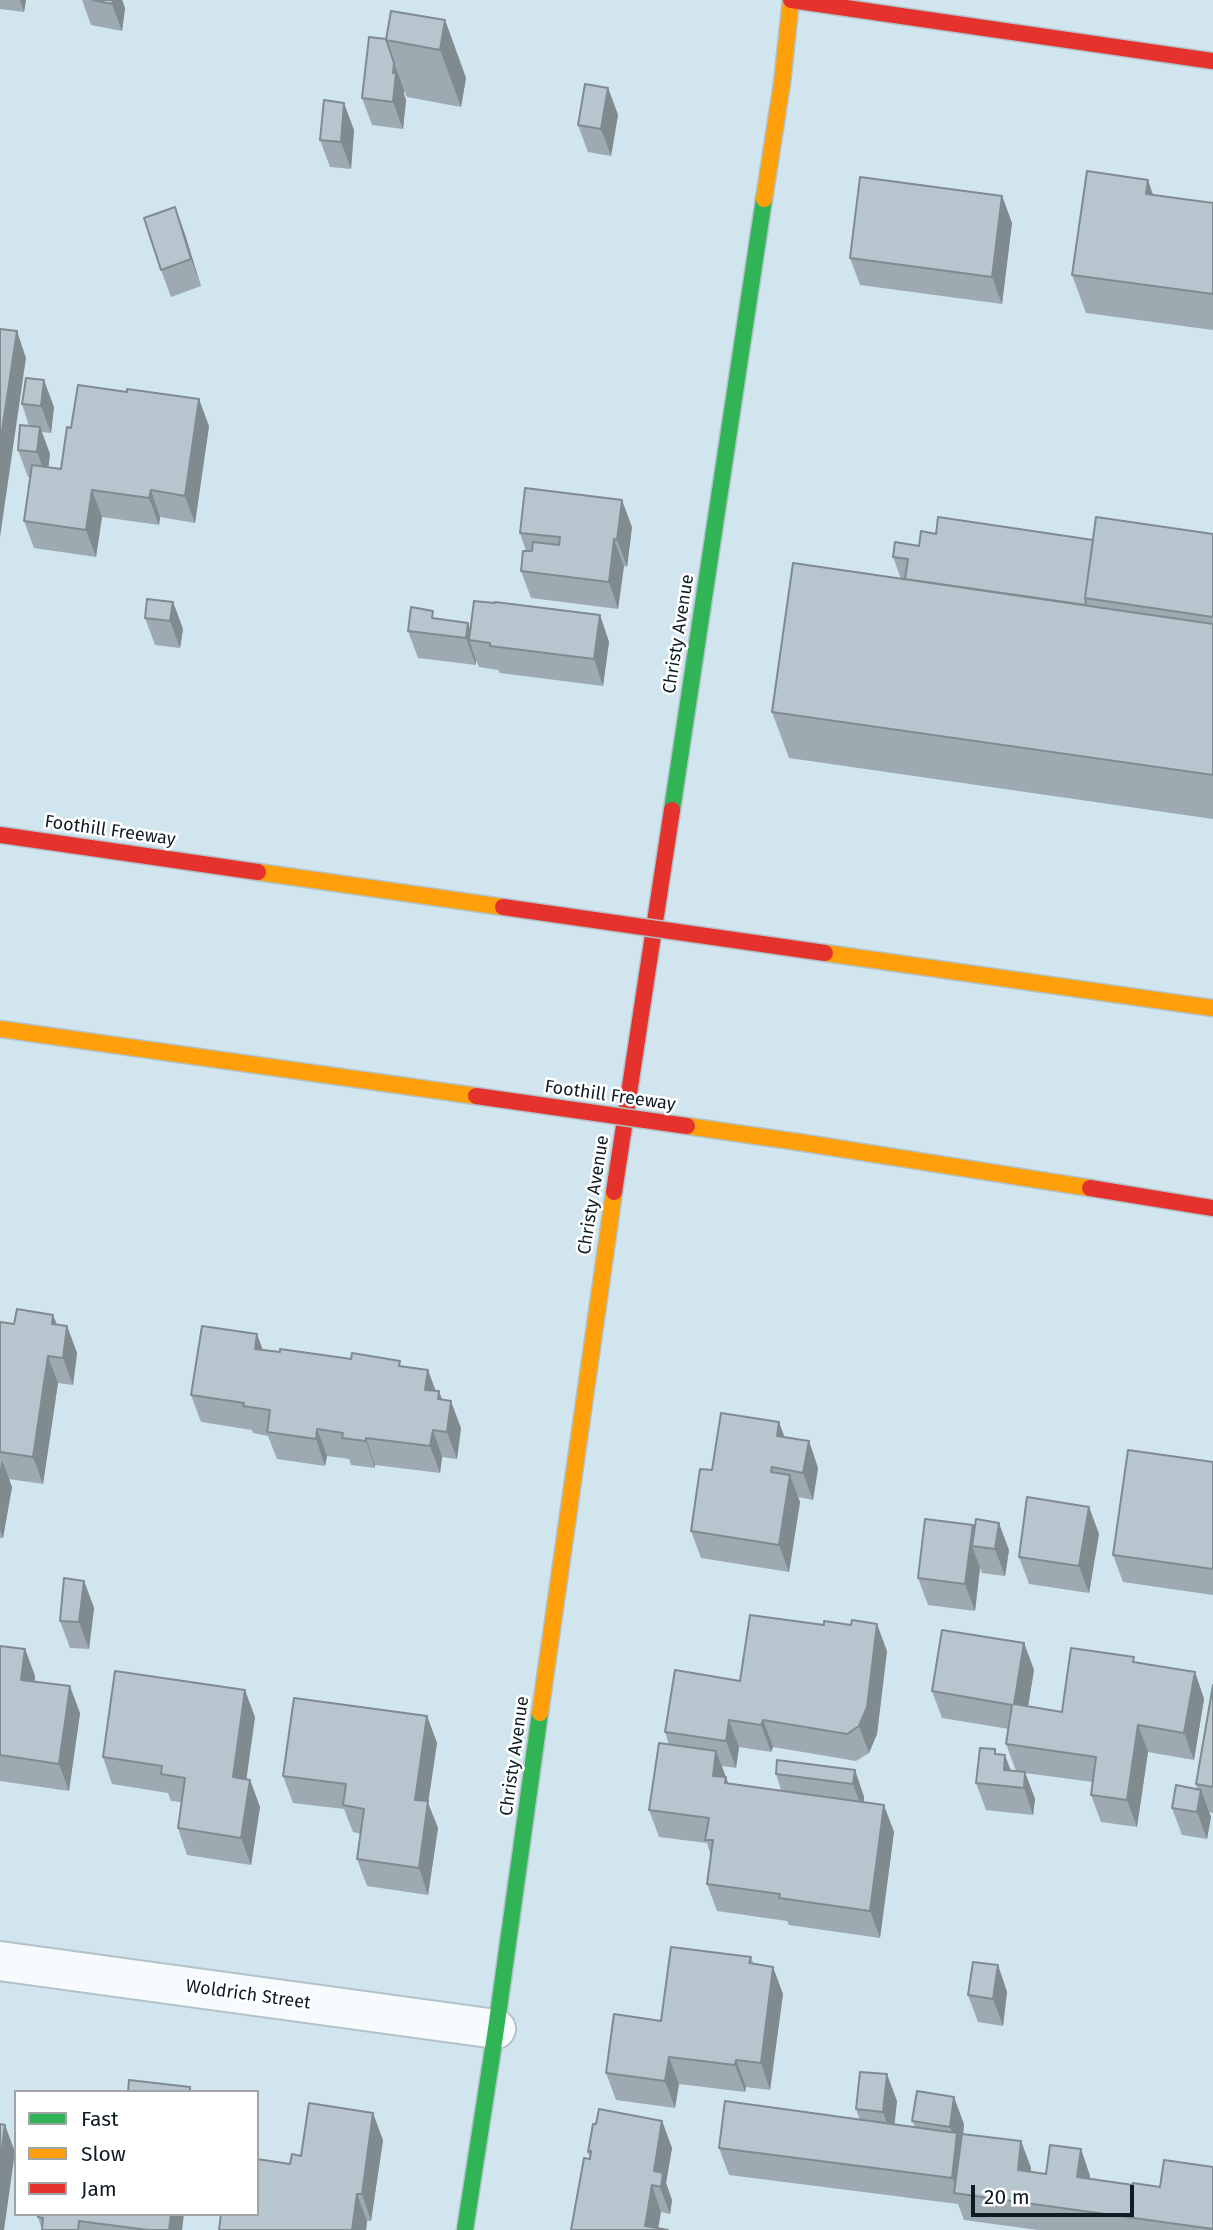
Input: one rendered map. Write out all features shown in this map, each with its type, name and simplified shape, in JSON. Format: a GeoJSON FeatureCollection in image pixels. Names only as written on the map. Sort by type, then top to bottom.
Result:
{"type":"FeatureCollection","features":[{"type":"Feature","properties":{"kind":"main road"},"geometry":{"type":"LineString","coordinates":[[791,0],[1213,61]]}},
{"type":"Feature","properties":{"kind":"main road","name":"Christy Avenue"},"geometry":{"type":"LineString","coordinates":[[464,2230],[496,2029],[606,1246],[778,110],[791,0]]}},
{"type":"Feature","properties":{"kind":"main road","name":"Foothill Freeway"},"geometry":{"type":"LineString","coordinates":[[0,835],[1213,1008]]}},
{"type":"Feature","properties":{"kind":"main road","name":"Foothill Freeway"},"geometry":{"type":"LineString","coordinates":[[0,1028],[798,1142],[1213,1208]]}},
{"type":"Feature","properties":{"kind":"street","name":"Woldrich Street"},"geometry":{"type":"LineString","coordinates":[[0,1961],[496,2029]]}},
{"type":"Feature","properties":{"kind":"building"},"geometry":{"type":"Polygon","coordinates":[[[93,0],[113,0],[112,4],[93,0]]]}},
{"type":"Feature","properties":{"kind":"building"},"geometry":{"type":"Polygon","coordinates":[[[391,11],[445,20],[440,50],[386,40],[391,11]]]}},
{"type":"Feature","properties":{"kind":"building"},"geometry":{"type":"Polygon","coordinates":[[[369,37],[386,39],[394,63],[393,73],[396,73],[393,102],[362,98],[369,37]]]}},
{"type":"Feature","properties":{"kind":"building"},"geometry":{"type":"Polygon","coordinates":[[[585,84],[608,88],[601,129],[578,125],[585,84]]]}},
{"type":"Feature","properties":{"kind":"building"},"geometry":{"type":"Polygon","coordinates":[[[324,100],[344,103],[341,142],[320,140],[324,100]]]}},
{"type":"Feature","properties":{"kind":"building"},"geometry":{"type":"Polygon","coordinates":[[[1087,171],[1148,180],[1146,194],[1213,203],[1213,294],[1072,275],[1087,171]]]}},
{"type":"Feature","properties":{"kind":"building"},"geometry":{"type":"Polygon","coordinates":[[[860,177],[1002,196],[992,277],[850,258],[860,177]]]}},
{"type":"Feature","properties":{"kind":"building"},"geometry":{"type":"Polygon","coordinates":[[[175,207],[191,259],[161,270],[144,218],[175,207]]]}},
{"type":"Feature","properties":{"kind":"building"},"geometry":{"type":"Polygon","coordinates":[[[0,329],[17,331],[0,444],[0,329]]]}},
{"type":"Feature","properties":{"kind":"building"},"geometry":{"type":"Polygon","coordinates":[[[26,378],[44,380],[41,406],[22,404],[26,378]]]}},
{"type":"Feature","properties":{"kind":"building"},"geometry":{"type":"Polygon","coordinates":[[[78,385],[199,399],[185,496],[151,490],[149,498],[92,490],[86,530],[24,521],[32,465],[61,469],[67,427],[71,428],[78,385]]]}},
{"type":"Feature","properties":{"kind":"building"},"geometry":{"type":"Polygon","coordinates":[[[20,425],[40,427],[37,452],[18,450],[20,425]]]}},
{"type":"Feature","properties":{"kind":"building"},"geometry":{"type":"Polygon","coordinates":[[[525,488],[622,500],[609,582],[521,571],[523,551],[532,551],[533,542],[559,545],[560,537],[520,533],[525,488]]]}},
{"type":"Feature","properties":{"kind":"building"},"geometry":{"type":"Polygon","coordinates":[[[938,517],[1093,540],[1086,605],[905,579],[908,559],[893,557],[895,542],[919,546],[921,531],[936,534],[938,517]]]}},
{"type":"Feature","properties":{"kind":"building"},"geometry":{"type":"Polygon","coordinates":[[[1096,517],[1213,534],[1213,617],[1085,598],[1096,517]]]}},
{"type":"Feature","properties":{"kind":"building"},"geometry":{"type":"Polygon","coordinates":[[[793,563],[1213,624],[1213,775],[772,712],[793,563]]]}},
{"type":"Feature","properties":{"kind":"building"},"geometry":{"type":"Polygon","coordinates":[[[147,599],[173,602],[170,621],[145,618],[147,599]]]}},
{"type":"Feature","properties":{"kind":"building"},"geometry":{"type":"Polygon","coordinates":[[[474,601],[600,615],[594,659],[490,646],[490,643],[469,640],[474,601]]]}},
{"type":"Feature","properties":{"kind":"building"},"geometry":{"type":"Polygon","coordinates":[[[411,607],[433,611],[432,618],[468,623],[466,638],[408,631],[411,607]]]}},
{"type":"Feature","properties":{"kind":"building"},"geometry":{"type":"Polygon","coordinates":[[[17,1309],[53,1315],[52,1324],[67,1326],[63,1358],[48,1356],[33,1457],[0,1452],[0,1322],[14,1324],[17,1309]]]}},
{"type":"Feature","properties":{"kind":"building"},"geometry":{"type":"Polygon","coordinates":[[[202,1326],[257,1334],[255,1349],[280,1352],[280,1349],[351,1359],[352,1353],[400,1361],[399,1366],[428,1370],[425,1390],[439,1391],[438,1399],[451,1401],[447,1432],[433,1430],[430,1446],[366,1438],[366,1441],[342,1438],[343,1433],[317,1429],[316,1439],[267,1432],[270,1410],[191,1395],[202,1326]]]}},
{"type":"Feature","properties":{"kind":"building"},"geometry":{"type":"Polygon","coordinates":[[[721,1413],[779,1422],[777,1436],[809,1441],[803,1473],[772,1467],[771,1472],[790,1475],[779,1545],[691,1531],[700,1469],[712,1470],[721,1413]]]}},
{"type":"Feature","properties":{"kind":"building"},"geometry":{"type":"Polygon","coordinates":[[[1128,1450],[1213,1462],[1213,1569],[1113,1555],[1128,1450]]]}},
{"type":"Feature","properties":{"kind":"building"},"geometry":{"type":"Polygon","coordinates":[[[1027,1497],[1089,1507],[1079,1566],[1019,1557],[1027,1497]]]}},
{"type":"Feature","properties":{"kind":"building"},"geometry":{"type":"Polygon","coordinates":[[[925,1519],[973,1525],[965,1584],[918,1578],[925,1519]]]}},
{"type":"Feature","properties":{"kind":"building"},"geometry":{"type":"Polygon","coordinates":[[[976,1519],[999,1523],[995,1549],[972,1546],[976,1519]]]}},
{"type":"Feature","properties":{"kind":"building"},"geometry":{"type":"Polygon","coordinates":[[[64,1578],[84,1581],[79,1622],[60,1621],[64,1578]]]}},
{"type":"Feature","properties":{"kind":"building"},"geometry":{"type":"Polygon","coordinates":[[[750,1615],[824,1625],[824,1621],[851,1625],[852,1620],[877,1624],[867,1707],[859,1726],[847,1734],[763,1720],[761,1725],[729,1720],[726,1741],[665,1732],[675,1670],[740,1681],[750,1615]]]}},
{"type":"Feature","properties":{"kind":"building"},"geometry":{"type":"Polygon","coordinates":[[[942,1630],[1024,1643],[1014,1704],[1062,1712],[1071,1648],[1134,1657],[1133,1662],[1195,1672],[1184,1733],[1138,1725],[1127,1800],[1091,1795],[1096,1757],[1006,1744],[1012,1705],[932,1691],[942,1630]]]}},
{"type":"Feature","properties":{"kind":"building"},"geometry":{"type":"Polygon","coordinates":[[[0,1646],[25,1649],[21,1680],[70,1686],[59,1764],[0,1755],[0,1646]]]}},
{"type":"Feature","properties":{"kind":"building"},"geometry":{"type":"Polygon","coordinates":[[[115,1671],[245,1690],[233,1777],[250,1780],[241,1838],[178,1828],[185,1778],[161,1774],[162,1766],[103,1757],[115,1671]]]}},
{"type":"Feature","properties":{"kind":"building"},"geometry":{"type":"Polygon","coordinates":[[[1213,1685],[1213,1787],[1196,1784],[1213,1685]]]}},
{"type":"Feature","properties":{"kind":"building"},"geometry":{"type":"Polygon","coordinates":[[[294,1698],[427,1716],[415,1800],[428,1801],[419,1868],[357,1859],[364,1809],[343,1805],[346,1784],[283,1776],[294,1698]]]}},
{"type":"Feature","properties":{"kind":"building"},"geometry":{"type":"Polygon","coordinates":[[[659,1743],[716,1751],[713,1776],[726,1777],[725,1783],[884,1805],[870,1911],[707,1884],[713,1840],[705,1840],[709,1818],[649,1810],[659,1743]]]}},
{"type":"Feature","properties":{"kind":"building"},"geometry":{"type":"Polygon","coordinates":[[[980,1748],[995,1749],[995,1754],[1005,1755],[1004,1770],[1025,1772],[1024,1788],[976,1783],[980,1748]]]}},
{"type":"Feature","properties":{"kind":"building"},"geometry":{"type":"Polygon","coordinates":[[[777,1760],[855,1770],[853,1784],[776,1774],[777,1760]]]}},
{"type":"Feature","properties":{"kind":"building"},"geometry":{"type":"Polygon","coordinates":[[[1176,1785],[1201,1790],[1197,1812],[1172,1808],[1176,1785]]]}},
{"type":"Feature","properties":{"kind":"building"},"geometry":{"type":"Polygon","coordinates":[[[671,1947],[751,1957],[749,1963],[773,1967],[761,2063],[736,2060],[735,2065],[669,2057],[665,2081],[606,2073],[614,2014],[661,2021],[671,1947]]]}},
{"type":"Feature","properties":{"kind":"building"},"geometry":{"type":"Polygon","coordinates":[[[973,1962],[998,1965],[993,1999],[968,1995],[973,1962]]]}},
{"type":"Feature","properties":{"kind":"building"},"geometry":{"type":"Polygon","coordinates":[[[860,2072],[887,2074],[883,2112],[856,2109],[860,2072]]]}},
{"type":"Feature","properties":{"kind":"building"},"geometry":{"type":"Polygon","coordinates":[[[129,2080],[190,2087],[190,2090],[128,2090],[129,2080]]]}},
{"type":"Feature","properties":{"kind":"building"},"geometry":{"type":"Polygon","coordinates":[[[917,2091],[954,2097],[950,2127],[912,2121],[917,2091]]]}},
{"type":"Feature","properties":{"kind":"building"},"geometry":{"type":"Polygon","coordinates":[[[725,2101],[957,2133],[952,2178],[719,2148],[725,2101]]]}},
{"type":"Feature","properties":{"kind":"building"},"geometry":{"type":"Polygon","coordinates":[[[309,2103],[373,2113],[362,2194],[357,2194],[352,2230],[219,2230],[221,2216],[259,2216],[259,2159],[290,2164],[292,2154],[301,2156],[309,2103]]]}},
{"type":"Feature","properties":{"kind":"building"},"geometry":{"type":"Polygon","coordinates":[[[599,2109],[662,2121],[654,2171],[663,2173],[661,2187],[652,2185],[645,2226],[668,2230],[571,2230],[584,2158],[590,2159],[591,2151],[588,2152],[593,2124],[596,2124],[599,2109]]]}},
{"type":"Feature","properties":{"kind":"building"},"geometry":{"type":"Polygon","coordinates":[[[0,2124],[5,2125],[0,2163],[0,2124]]]}},
{"type":"Feature","properties":{"kind":"building"},"geometry":{"type":"Polygon","coordinates":[[[962,2134],[1021,2141],[1018,2170],[1046,2174],[1050,2145],[1081,2149],[1077,2177],[1133,2185],[1160,2187],[1164,2160],[1213,2167],[1213,2229],[954,2193],[962,2134]]]}},
{"type":"Feature","properties":{"kind":"building"},"geometry":{"type":"Polygon","coordinates":[[[171,2216],[169,2230],[79,2221],[78,2230],[42,2230],[43,2218],[38,2217],[171,2216]]]}},
{"type":"Feature","properties":{"kind":"traffic: fast"},"geometry":{"type":"LineString","coordinates":[[672,810],[764,199]]}},
{"type":"Feature","properties":{"kind":"traffic: fast"},"geometry":{"type":"LineString","coordinates":[[465,2230],[540,1713]]}},
{"type":"Feature","properties":{"kind":"traffic: slow"},"geometry":{"type":"LineString","coordinates":[[764,199],[782,83],[791,0]]}},
{"type":"Feature","properties":{"kind":"traffic: slow"},"geometry":{"type":"LineString","coordinates":[[258,872],[503,907]]}},
{"type":"Feature","properties":{"kind":"traffic: slow"},"geometry":{"type":"LineString","coordinates":[[825,953],[1213,1008]]}},
{"type":"Feature","properties":{"kind":"traffic: slow"},"geometry":{"type":"LineString","coordinates":[[0,1029],[476,1096]]}},
{"type":"Feature","properties":{"kind":"traffic: slow"},"geometry":{"type":"LineString","coordinates":[[687,1126],[798,1142]]}},
{"type":"Feature","properties":{"kind":"traffic: slow"},"geometry":{"type":"LineString","coordinates":[[798,1142],[1090,1188]]}},
{"type":"Feature","properties":{"kind":"traffic: slow"},"geometry":{"type":"LineString","coordinates":[[540,1713],[614,1192]]}},
{"type":"Feature","properties":{"kind":"traffic: jam"},"geometry":{"type":"LineString","coordinates":[[791,0],[1213,61]]}},
{"type":"Feature","properties":{"kind":"traffic: jam"},"geometry":{"type":"LineString","coordinates":[[614,1192],[672,810]]}},
{"type":"Feature","properties":{"kind":"traffic: jam"},"geometry":{"type":"LineString","coordinates":[[0,835],[258,872]]}},
{"type":"Feature","properties":{"kind":"traffic: jam"},"geometry":{"type":"LineString","coordinates":[[503,907],[825,953]]}},
{"type":"Feature","properties":{"kind":"traffic: jam"},"geometry":{"type":"LineString","coordinates":[[476,1096],[687,1126]]}},
{"type":"Feature","properties":{"kind":"traffic: jam"},"geometry":{"type":"LineString","coordinates":[[1090,1188],[1213,1208]]}}]}
